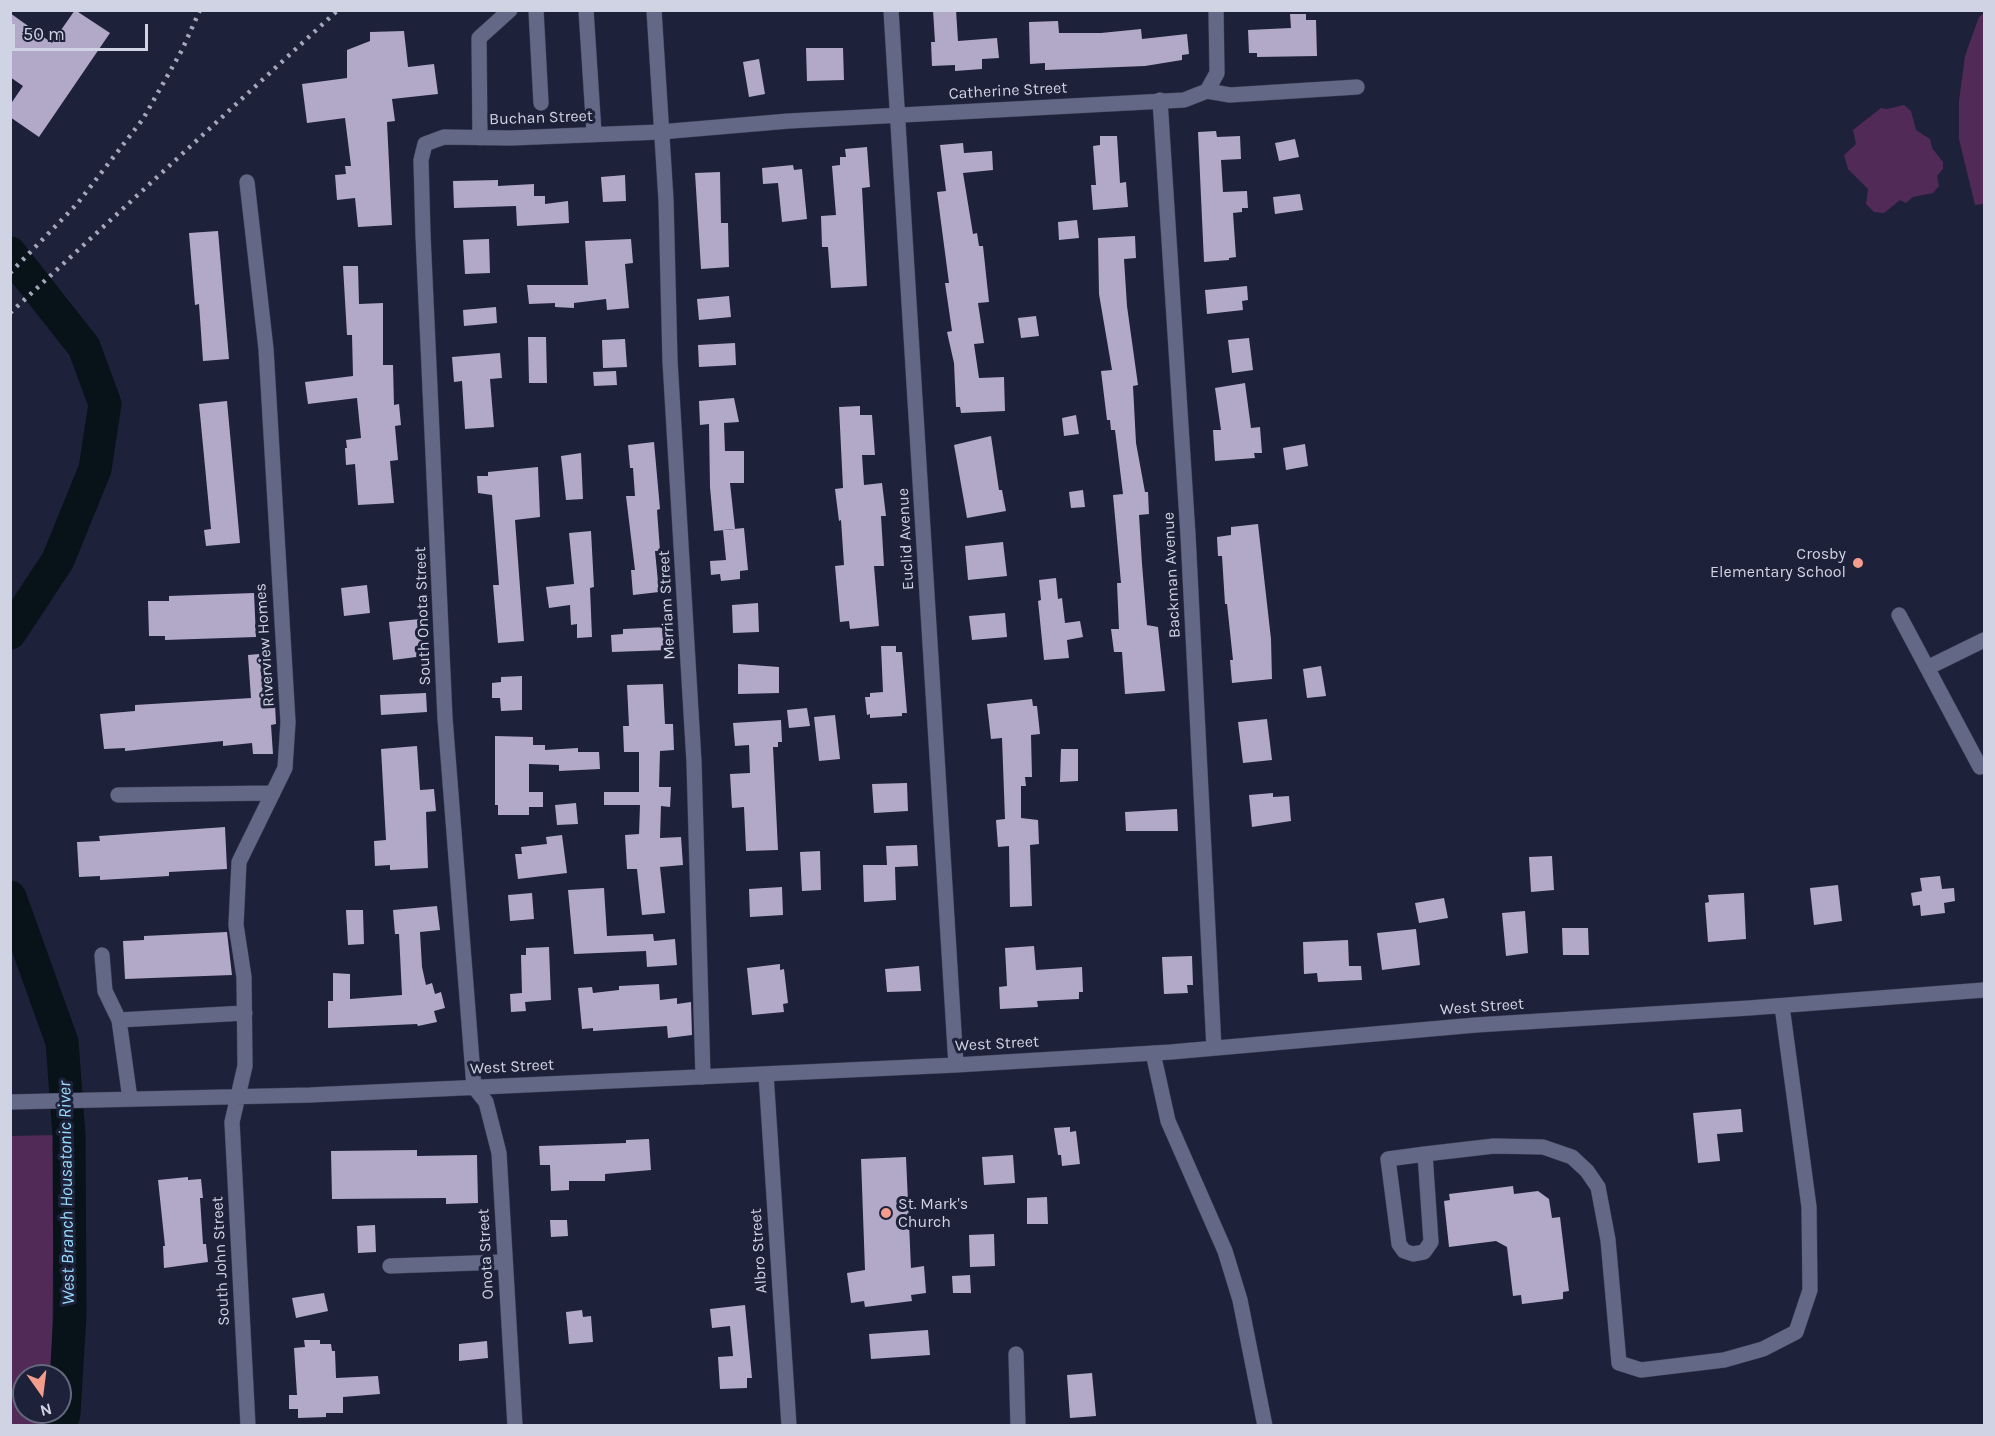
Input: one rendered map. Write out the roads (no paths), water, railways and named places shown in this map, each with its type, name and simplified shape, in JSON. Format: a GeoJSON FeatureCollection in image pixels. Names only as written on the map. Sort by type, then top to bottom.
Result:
{"type":"FeatureCollection","features":[{"type":"Feature","properties":{"kind":"street"},"geometry":{"type":"LineString","coordinates":[[480,138],[480,38],[510,10]]}},
{"type":"Feature","properties":{"kind":"street"},"geometry":{"type":"LineString","coordinates":[[536,10],[541,103]]}},
{"type":"Feature","properties":{"kind":"street"},"geometry":{"type":"LineString","coordinates":[[586,10],[594,133]]}},
{"type":"Feature","properties":{"kind":"street","name":"Merriam Street"},"geometry":{"type":"LineString","coordinates":[[654,10],[666,200],[670,361],[694,762],[703,1077]]}},
{"type":"Feature","properties":{"kind":"street","name":"Euclid Avenue"},"geometry":{"type":"LineString","coordinates":[[891,10],[956,1065]]}},
{"type":"Feature","properties":{"kind":"street"},"geometry":{"type":"LineString","coordinates":[[1207,92],[1217,73],[1216,10]]}},
{"type":"Feature","properties":{"kind":"street","name":"Catherine Street"},"geometry":{"type":"LineString","coordinates":[[660,132],[897,114],[1184,100],[1207,92],[1230,95],[1357,87]]}},
{"type":"Feature","properties":{"kind":"street","name":"Backman Avenue"},"geometry":{"type":"LineString","coordinates":[[1160,100],[1188,535],[1214,1048]]}},
{"type":"Feature","properties":{"kind":"street","name":"Buchan Street"},"geometry":{"type":"LineString","coordinates":[[425,144],[444,137],[480,138],[660,132]]}},
{"type":"Feature","properties":{"kind":"street","name":"South Onota Street"},"geometry":{"type":"LineString","coordinates":[[425,144],[421,160],[423,235],[445,718],[474,1087]]}},
{"type":"Feature","properties":{"kind":"street","name":"Riverview Homes"},"geometry":{"type":"LineString","coordinates":[[238,1096],[246,1066],[244,977],[236,925],[239,862],[285,768],[288,722],[266,349],[247,182]]}},
{"type":"Feature","properties":{"kind":"street"},"geometry":{"type":"LineString","coordinates":[[1899,615],[1980,767]]}},
{"type":"Feature","properties":{"kind":"street"},"geometry":{"type":"LineString","coordinates":[[1929,668],[1984,640]]}},
{"type":"Feature","properties":{"kind":"street"},"geometry":{"type":"LineString","coordinates":[[117,795],[273,793]]}},
{"type":"Feature","properties":{"kind":"street"},"geometry":{"type":"LineString","coordinates":[[102,955],[105,991],[119,1020],[130,1099]]}},
{"type":"Feature","properties":{"kind":"street","name":"West Street"},"geometry":{"type":"LineString","coordinates":[[10,1102],[474,1087],[956,1065],[1153,1053],[1476,1025],[1782,1006],[1984,990]]}},
{"type":"Feature","properties":{"kind":"street"},"geometry":{"type":"LineString","coordinates":[[1425,1154],[1431,1242],[1424,1252],[1413,1254],[1404,1251],[1398,1244],[1388,1159],[1425,1154],[1494,1146],[1543,1147],[1572,1157],[1587,1171],[1598,1187],[1608,1240],[1619,1363],[1641,1370],[1724,1360],[1763,1349],[1796,1332],[1810,1290],[1809,1206],[1782,1006]]}},
{"type":"Feature","properties":{"kind":"street"},"geometry":{"type":"LineString","coordinates":[[119,1020],[244,1013]]}},
{"type":"Feature","properties":{"kind":"street"},"geometry":{"type":"LineString","coordinates":[[1153,1053],[1168,1121],[1225,1251],[1240,1300],[1265,1425]]}},
{"type":"Feature","properties":{"kind":"street","name":"Albro Street"},"geometry":{"type":"LineString","coordinates":[[766,1074],[789,1425]]}},
{"type":"Feature","properties":{"kind":"street","name":"Onota Street"},"geometry":{"type":"LineString","coordinates":[[474,1087],[486,1102],[499,1153],[503,1262],[515,1425]]}},
{"type":"Feature","properties":{"kind":"street","name":"South John Street"},"geometry":{"type":"LineString","coordinates":[[238,1096],[232,1128],[248,1425]]}},
{"type":"Feature","properties":{"kind":"street"},"geometry":{"type":"LineString","coordinates":[[390,1266],[503,1262]]}},
{"type":"Feature","properties":{"kind":"street"},"geometry":{"type":"LineString","coordinates":[[1016,1354],[1018,1425]]}},
{"type":"Feature","properties":{"kind":"waterway","name":"West Branch Housatonic River"},"geometry":{"type":"LineString","coordinates":[[10,253],[84,347],[105,404],[95,469],[58,560],[10,633]]}},
{"type":"Feature","properties":{"kind":"waterway","name":"West Branch Housatonic River"},"geometry":{"type":"LineString","coordinates":[[10,897],[62,1042],[69,1135],[70,1314],[64,1414],[60,1426]]}},
{"type":"Feature","properties":{"kind":"railway"},"geometry":{"type":"LineString","coordinates":[[10,273],[77,204],[143,119],[182,50],[200,10]]}},
{"type":"Feature","properties":{"kind":"railway"},"geometry":{"type":"LineString","coordinates":[[10,313],[338,10]]}},
{"type":"Feature","properties":{"kind":"place","name":"Crosby Elementary School"},"geometry":{"type":"Point","coordinates":[1858,563]}},
{"type":"Feature","properties":{"kind":"place","name":"St. Mark's Church"},"geometry":{"type":"Point","coordinates":[886,1213]}}]}
